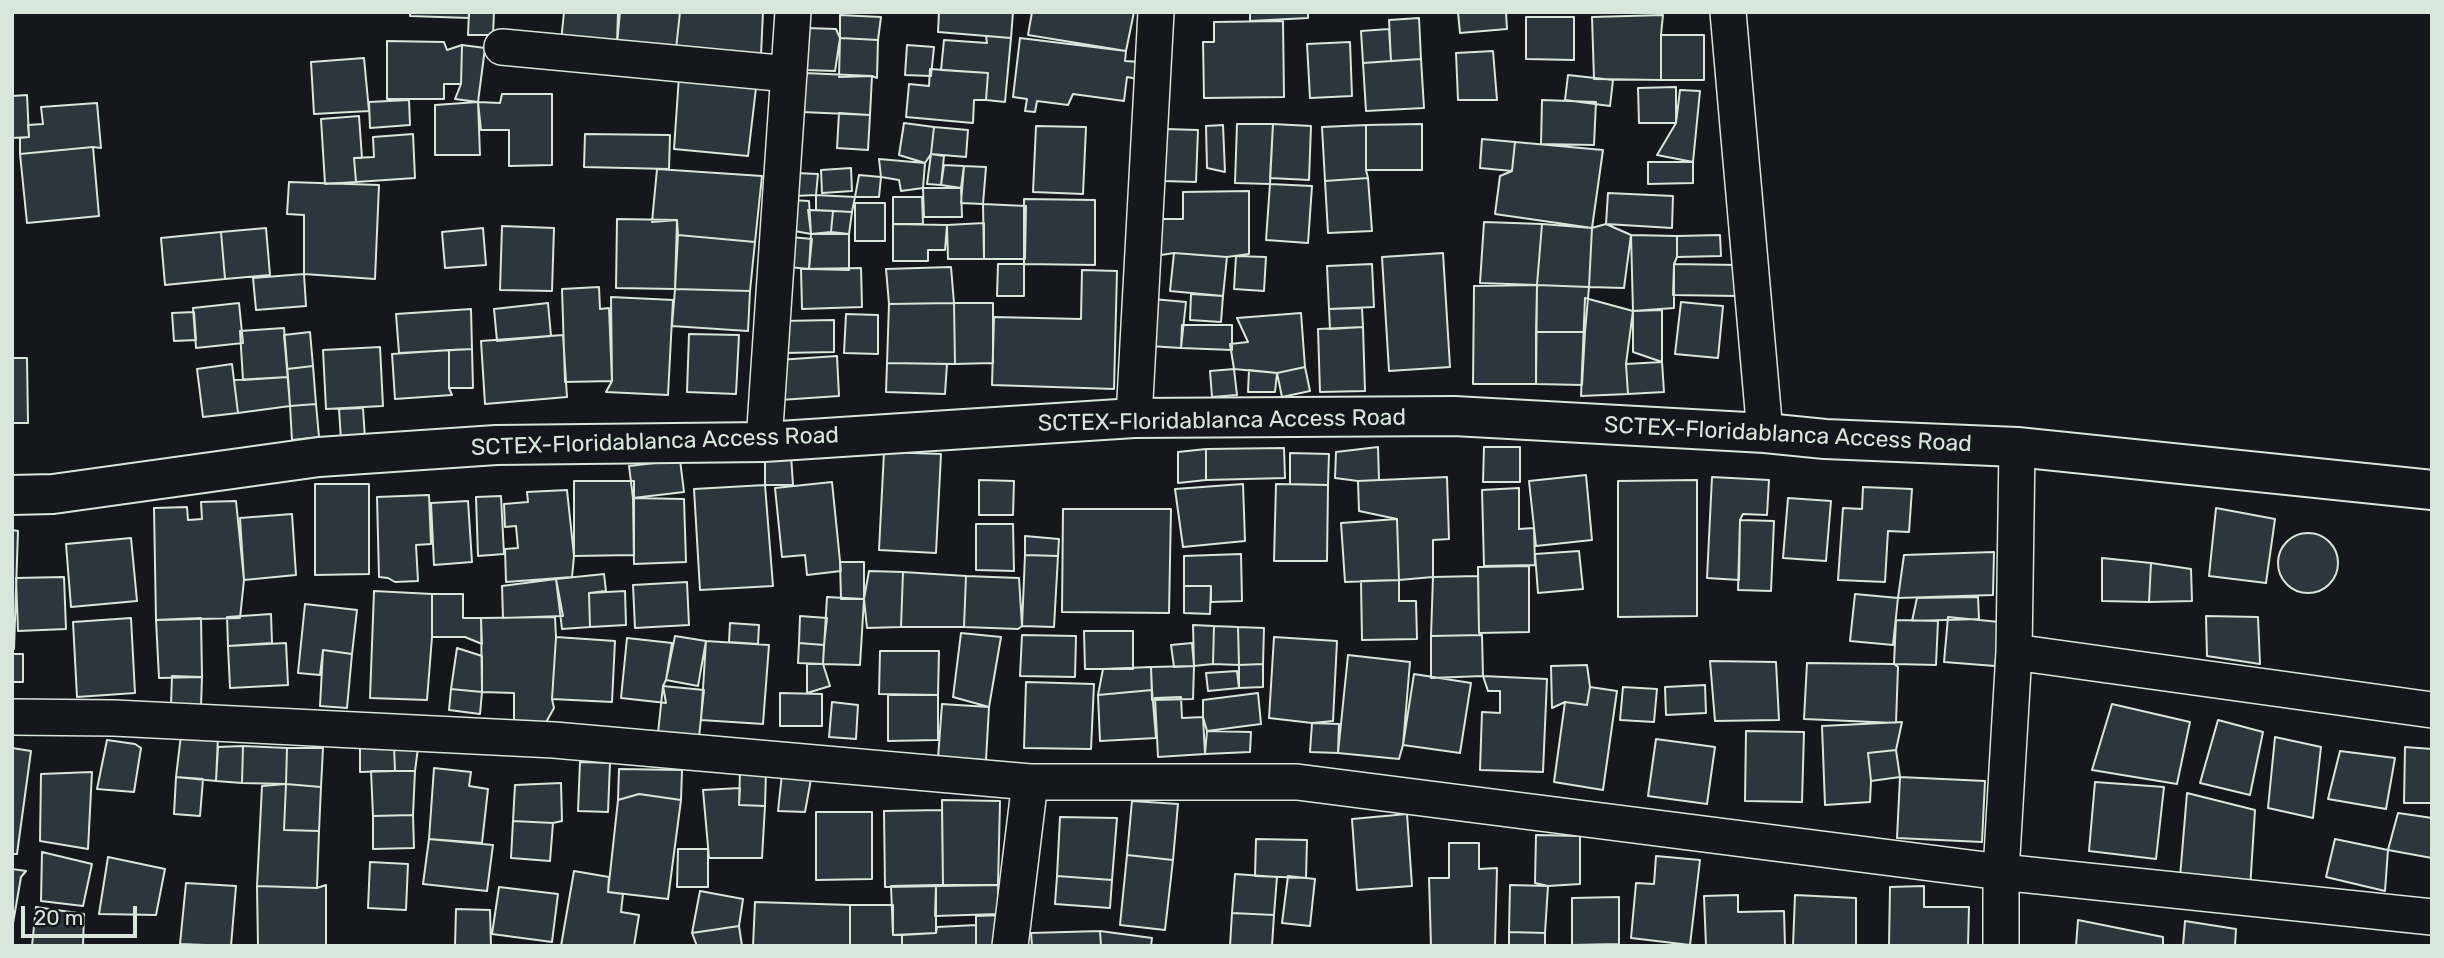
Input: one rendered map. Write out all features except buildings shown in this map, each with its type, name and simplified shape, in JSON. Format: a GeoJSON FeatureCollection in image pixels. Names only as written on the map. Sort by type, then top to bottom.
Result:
{"type":"FeatureCollection","features":[{"type":"Feature","properties":{"kind":"main road","name":"SCTEX-Floridablanca Access Road"},"geometry":{"type":"LineString","coordinates":[[12,495],[54,494],[333,456],[496,445],[764,442],[1134,418],[1454,416],[1765,433],[1825,439],[2017,447],[2432,490]]}},
{"type":"Feature","properties":{"kind":"street"},"geometry":{"type":"LineString","coordinates":[[764,442],[793,12]]}},
{"type":"Feature","properties":{"kind":"street"},"geometry":{"type":"LineString","coordinates":[[1134,418],[1156,12]]}},
{"type":"Feature","properties":{"kind":"street"},"geometry":{"type":"LineString","coordinates":[[1728,12],[1765,433]]}},
{"type":"Feature","properties":{"kind":"street"},"geometry":{"type":"LineString","coordinates":[[502,47],[789,74]]}},
{"type":"Feature","properties":{"kind":"street"},"geometry":{"type":"LineString","coordinates":[[2001,946],[2001,872],[2014,652],[2017,447]]}},
{"type":"Feature","properties":{"kind":"street"},"geometry":{"type":"LineString","coordinates":[[2014,652],[2432,710]]}},
{"type":"Feature","properties":{"kind":"street"},"geometry":{"type":"LineString","coordinates":[[12,717],[114,718],[554,740],[1030,782],[1297,782],[2001,872],[2432,917]]}},
{"type":"Feature","properties":{"kind":"street"},"geometry":{"type":"LineString","coordinates":[[1010,946],[1030,782]]}}]}
